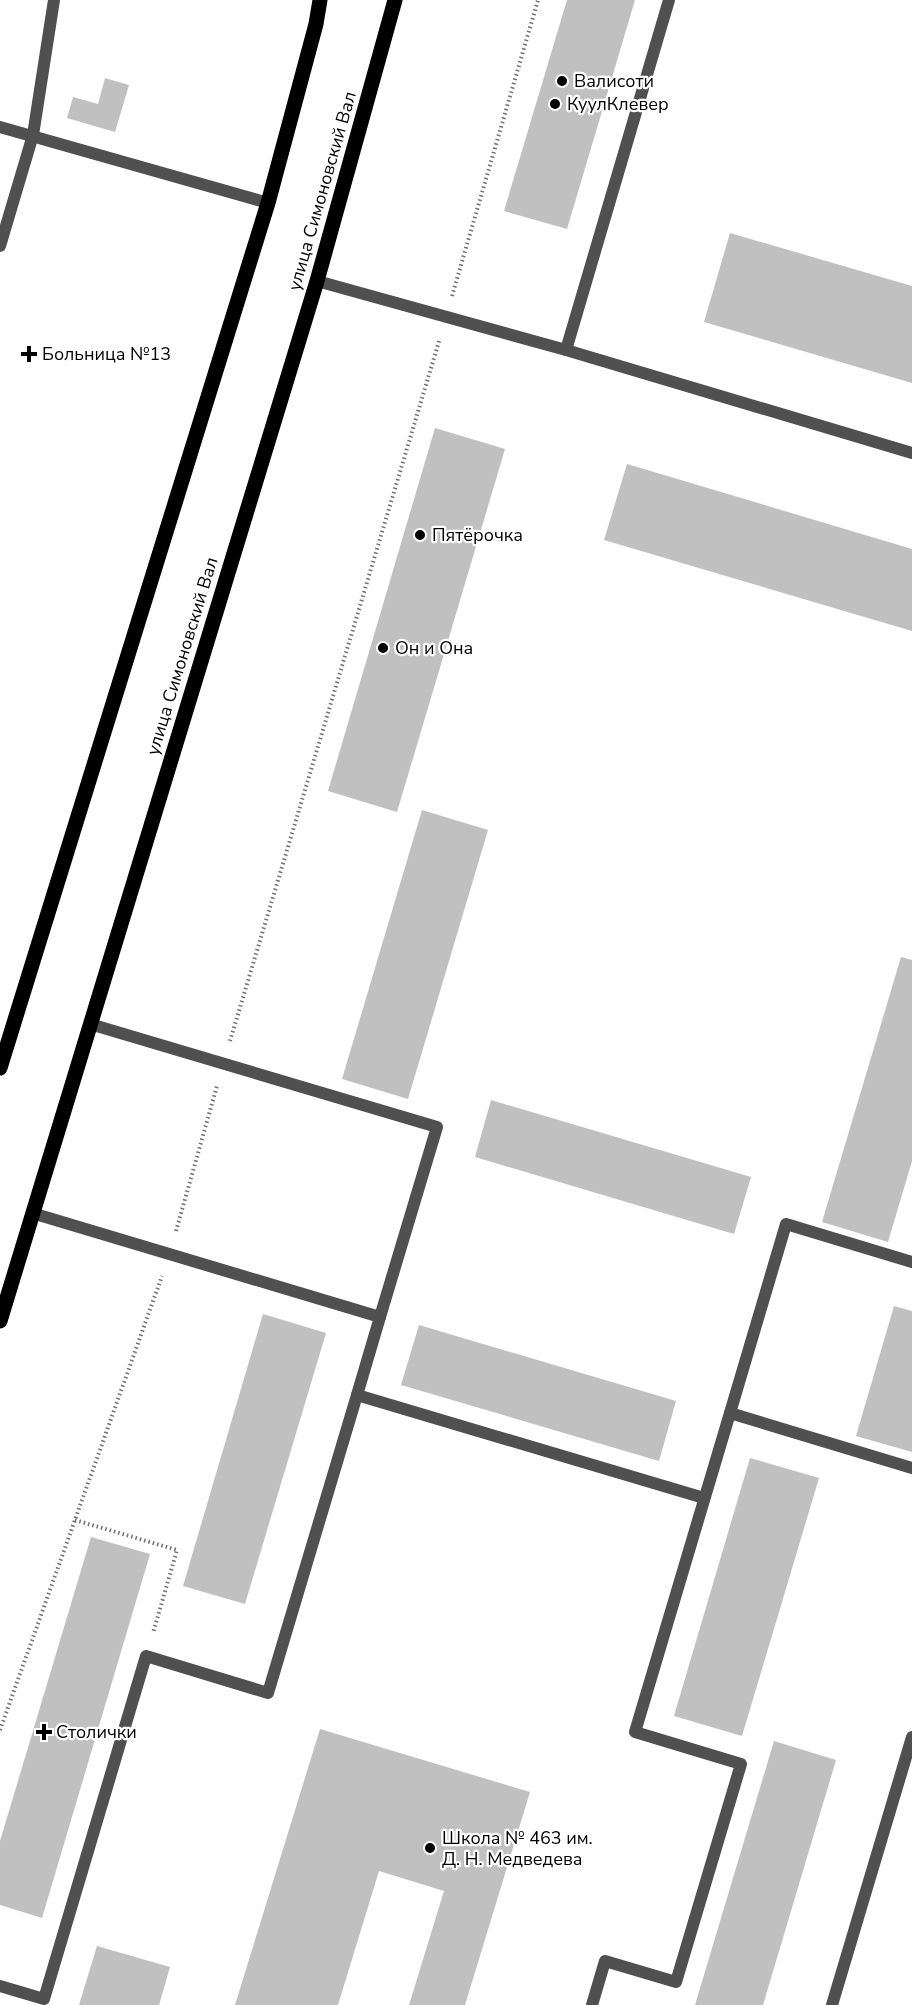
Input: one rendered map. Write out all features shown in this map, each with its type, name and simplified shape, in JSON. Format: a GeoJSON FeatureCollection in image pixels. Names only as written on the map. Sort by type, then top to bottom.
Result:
{"type":"FeatureCollection","features":[{"type":"Feature","properties":{"kind":"main road"},"geometry":{"type":"LineString","coordinates":[[0,1068],[268,203],[316,24],[320,0]]}},
{"type":"Feature","properties":{"kind":"main road","name":"улица Симоновский Вал"},"geometry":{"type":"LineString","coordinates":[[0,1321],[317,281],[382,52],[394,0]]}},
{"type":"Feature","properties":{"kind":"lane"},"geometry":{"type":"LineString","coordinates":[[0,246],[33,135],[54,0]]}},
{"type":"Feature","properties":{"kind":"lane"},"geometry":{"type":"LineString","coordinates":[[566,350],[669,0]]}},
{"type":"Feature","properties":{"kind":"lane"},"geometry":{"type":"LineString","coordinates":[[0,127],[268,203]]}},
{"type":"Feature","properties":{"kind":"lane"},"geometry":{"type":"LineString","coordinates":[[317,281],[446,315],[912,453]]}},
{"type":"Feature","properties":{"kind":"lane"},"geometry":{"type":"LineString","coordinates":[[0,1986],[44,1999],[146,1656],[268,1693],[437,1127],[90,1024]]}},
{"type":"Feature","properties":{"kind":"lane"},"geometry":{"type":"LineString","coordinates":[[32,1213],[380,1317]]}},
{"type":"Feature","properties":{"kind":"lane"},"geometry":{"type":"LineString","coordinates":[[592,2005],[605,1961],[676,1982],[741,1764],[635,1732],[786,1224],[912,1262]]}},
{"type":"Feature","properties":{"kind":"lane"},"geometry":{"type":"LineString","coordinates":[[357,1395],[704,1498]]}},
{"type":"Feature","properties":{"kind":"lane"},"geometry":{"type":"LineString","coordinates":[[729,1413],[912,1468]]}},
{"type":"Feature","properties":{"kind":"lane"},"geometry":{"type":"LineString","coordinates":[[832,2005],[912,1737]]}},
{"type":"Feature","properties":{"kind":"path"},"geometry":{"type":"LineString","coordinates":[[0,1730],[170,1254],[537,0]]}},
{"type":"Feature","properties":{"kind":"path"},"geometry":{"type":"LineString","coordinates":[[75,1520],[177,1550],[146,1656]]}},
{"type":"Feature","properties":{"kind":"building"},"geometry":{"type":"Polygon","coordinates":[[[567,0],[635,0],[567,229],[504,211],[567,0]]]}},
{"type":"Feature","properties":{"kind":"building"},"geometry":{"type":"Polygon","coordinates":[[[105,78],[129,85],[115,132],[67,118],[73,97],[98,104],[105,78]]]}},
{"type":"Feature","properties":{"kind":"building"},"geometry":{"type":"Polygon","coordinates":[[[730,233],[912,286],[912,383],[704,322],[730,233]]]}},
{"type":"Feature","properties":{"kind":"building"},"geometry":{"type":"Polygon","coordinates":[[[435,428],[505,449],[397,812],[328,791],[435,428]]]}},
{"type":"Feature","properties":{"kind":"building"},"geometry":{"type":"Polygon","coordinates":[[[627,464],[912,549],[912,631],[604,540],[627,464]]]}},
{"type":"Feature","properties":{"kind":"building"},"geometry":{"type":"Polygon","coordinates":[[[422,810],[488,830],[408,1099],[342,1079],[422,810]]]}},
{"type":"Feature","properties":{"kind":"building"},"geometry":{"type":"Polygon","coordinates":[[[901,957],[912,960],[912,1161],[888,1242],[822,1222],[901,957]]]}},
{"type":"Feature","properties":{"kind":"building"},"geometry":{"type":"Polygon","coordinates":[[[491,1100],[751,1177],[734,1234],[475,1157],[491,1100]]]}},
{"type":"Feature","properties":{"kind":"building"},"geometry":{"type":"Polygon","coordinates":[[[894,1306],[912,1311],[912,1452],[856,1436],[894,1306]]]}},
{"type":"Feature","properties":{"kind":"building"},"geometry":{"type":"Polygon","coordinates":[[[263,1314],[326,1333],[245,1604],[183,1586],[263,1314]]]}},
{"type":"Feature","properties":{"kind":"building"},"geometry":{"type":"Polygon","coordinates":[[[419,1325],[676,1401],[659,1461],[401,1385],[419,1325]]]}},
{"type":"Feature","properties":{"kind":"building"},"geometry":{"type":"Polygon","coordinates":[[[750,1458],[819,1478],[742,1736],[674,1716],[750,1458]]]}},
{"type":"Feature","properties":{"kind":"building"},"geometry":{"type":"Polygon","coordinates":[[[91,1537],[150,1554],[42,1918],[0,1905],[0,1841],[91,1537]]]}},
{"type":"Feature","properties":{"kind":"building"},"geometry":{"type":"Polygon","coordinates":[[[320,1729],[530,1792],[465,2005],[409,2005],[444,1891],[379,1871],[338,2005],[235,2005],[320,1729]]]}},
{"type":"Feature","properties":{"kind":"building"},"geometry":{"type":"Polygon","coordinates":[[[774,1741],[836,1760],[763,2005],[695,2005],[774,1741]]]}},
{"type":"Feature","properties":{"kind":"building"},"geometry":{"type":"Polygon","coordinates":[[[97,1946],[170,1967],[159,2005],[79,2005],[97,1946]]]}},
{"type":"Feature","properties":{"kind":"place","name":"Валисоти"},"geometry":{"type":"Point","coordinates":[562,81]}},
{"type":"Feature","properties":{"kind":"place","name":"КуулКлевер"},"geometry":{"type":"Point","coordinates":[555,104]}},
{"type":"Feature","properties":{"kind":"place","name":"Больница №13"},"geometry":{"type":"Point","coordinates":[29,354]}},
{"type":"Feature","properties":{"kind":"place","name":"Пятёрочка"},"geometry":{"type":"Point","coordinates":[420,535]}},
{"type":"Feature","properties":{"kind":"place","name":"Он и Она"},"geometry":{"type":"Point","coordinates":[383,648]}},
{"type":"Feature","properties":{"kind":"place","name":"Столички"},"geometry":{"type":"Point","coordinates":[44,1732]}},
{"type":"Feature","properties":{"kind":"place","name":"Школа № 463 им. Д. Н. Медведева"},"geometry":{"type":"Point","coordinates":[430,1848]}}]}
